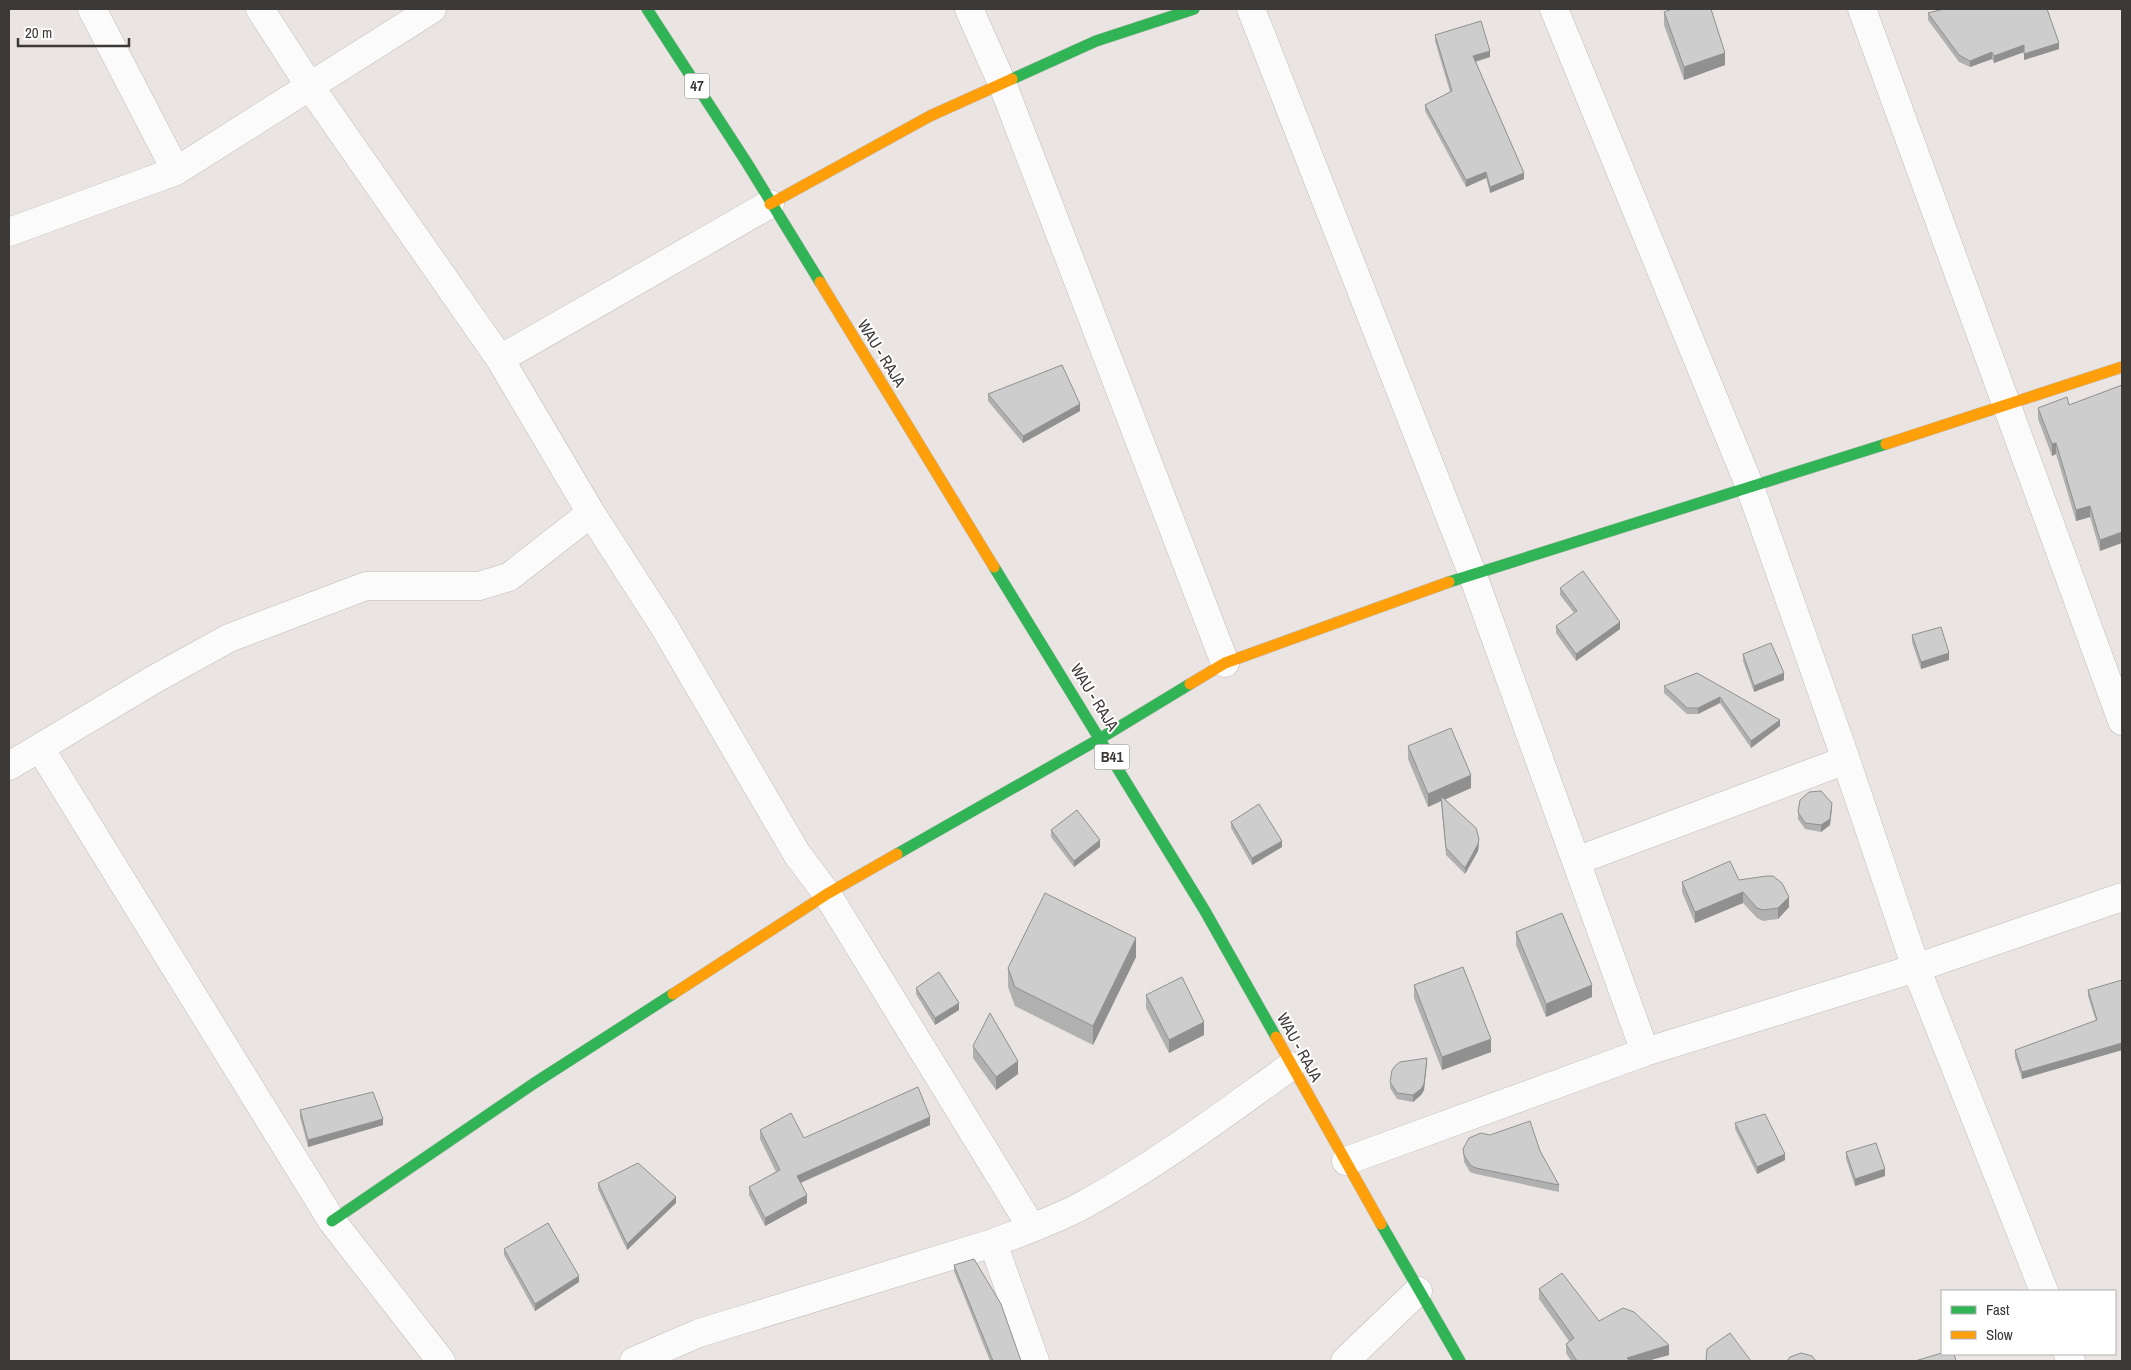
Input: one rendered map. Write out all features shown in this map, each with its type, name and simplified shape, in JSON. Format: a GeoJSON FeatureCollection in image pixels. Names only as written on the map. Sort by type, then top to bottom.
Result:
{"type":"FeatureCollection","features":[{"type":"Feature","properties":{"kind":"street"},"geometry":{"type":"LineString","coordinates":[[92,9],[176,171]]}},
{"type":"Feature","properties":{"kind":"street"},"geometry":{"type":"LineString","coordinates":[[260,9],[309,85],[500,359],[591,513],[665,628],[797,854],[827,894],[1032,1228]]}},
{"type":"Feature","properties":{"kind":"street"},"geometry":{"type":"LineString","coordinates":[[9,232],[176,171],[309,85],[432,9]]}},
{"type":"Feature","properties":{"kind":"street","name":"47"},"geometry":{"type":"LineString","coordinates":[[647,9],[747,163]]}},
{"type":"Feature","properties":{"kind":"street"},"geometry":{"type":"LineString","coordinates":[[969,9],[1002,84],[1225,663]]}},
{"type":"Feature","properties":{"kind":"street"},"geometry":{"type":"LineString","coordinates":[[500,359],[869,148],[930,116],[1096,41],[1194,9]]}},
{"type":"Feature","properties":{"kind":"street"},"geometry":{"type":"LineString","coordinates":[[1251,9],[1472,573],[1645,1052]]}},
{"type":"Feature","properties":{"kind":"street"},"geometry":{"type":"LineString","coordinates":[[1554,9],[1750,487],[1846,760],[1916,968],[2044,1290]]}},
{"type":"Feature","properties":{"kind":"street"},"geometry":{"type":"LineString","coordinates":[[1862,9],[2122,720]]}},
{"type":"Feature","properties":{"kind":"street","name":"WAU - RAJA"},"geometry":{"type":"LineString","coordinates":[[747,163],[770,204],[1101,738],[1205,911],[1418,1291],[1460,1361]]}},
{"type":"Feature","properties":{"kind":"street"},"geometry":{"type":"LineString","coordinates":[[332,1221],[533,1084],[827,894],[1101,738],[1225,663],[1472,573],[2007,406],[2122,367]]}},
{"type":"Feature","properties":{"kind":"street"},"geometry":{"type":"LineString","coordinates":[[9,766],[152,680],[229,638],[366,586],[479,586],[509,577],[591,513]]}},
{"type":"Feature","properties":{"kind":"street"},"geometry":{"type":"LineString","coordinates":[[40,748],[332,1221],[441,1361]]}},
{"type":"Feature","properties":{"kind":"street"},"geometry":{"type":"LineString","coordinates":[[1576,861],[1846,760]]}},
{"type":"Feature","properties":{"kind":"street"},"geometry":{"type":"LineString","coordinates":[[1346,1161],[1645,1052],[1916,968],[2122,897]]}},
{"type":"Feature","properties":{"kind":"street"},"geometry":{"type":"LineString","coordinates":[[634,1361],[699,1333],[993,1243],[1032,1228],[1084,1204],[1170,1154],[1292,1066]]}},
{"type":"Feature","properties":{"kind":"street"},"geometry":{"type":"LineString","coordinates":[[993,1243],[1035,1361]]}},
{"type":"Feature","properties":{"kind":"street"},"geometry":{"type":"LineString","coordinates":[[1345,1361],[1418,1291]]}},
{"type":"Feature","properties":{"kind":"building"},"geometry":{"type":"Polygon","coordinates":[[[1672,9],[1711,9],[1725,53],[1684,67],[1664,12],[1672,9]]]}},
{"type":"Feature","properties":{"kind":"building"},"geometry":{"type":"Polygon","coordinates":[[[1944,9],[2047,9],[2059,43],[2024,54],[2024,45],[1994,56],[1992,52],[1970,61],[1959,55],[1928,13],[1944,9]]]}},
{"type":"Feature","properties":{"kind":"building"},"geometry":{"type":"Polygon","coordinates":[[[1481,21],[1490,51],[1473,56],[1524,173],[1490,187],[1486,172],[1466,180],[1425,105],[1452,91],[1435,35],[1481,21]]]}},
{"type":"Feature","properties":{"kind":"building"},"geometry":{"type":"Polygon","coordinates":[[[1062,365],[1080,404],[1023,436],[988,394],[1062,365]]]}},
{"type":"Feature","properties":{"kind":"building"},"geometry":{"type":"Polygon","coordinates":[[[2122,385],[2122,532],[2100,540],[2090,506],[2076,510],[2056,443],[2052,444],[2038,408],[2067,397],[2069,405],[2122,385]]]}},
{"type":"Feature","properties":{"kind":"building"},"geometry":{"type":"Polygon","coordinates":[[[1583,571],[1620,622],[1576,654],[1556,626],[1577,611],[1560,588],[1583,571]]]}},
{"type":"Feature","properties":{"kind":"building"},"geometry":{"type":"Polygon","coordinates":[[[1941,627],[1949,653],[1921,662],[1912,635],[1941,627]]]}},
{"type":"Feature","properties":{"kind":"building"},"geometry":{"type":"Polygon","coordinates":[[[1771,643],[1784,673],[1754,686],[1743,654],[1771,643]]]}},
{"type":"Feature","properties":{"kind":"building"},"geometry":{"type":"Polygon","coordinates":[[[1697,673],[1780,720],[1751,741],[1720,697],[1698,708],[1687,708],[1664,686],[1697,673]]]}},
{"type":"Feature","properties":{"kind":"building"},"geometry":{"type":"Polygon","coordinates":[[[1451,728],[1471,775],[1428,794],[1408,746],[1451,728]]]}},
{"type":"Feature","properties":{"kind":"building"},"geometry":{"type":"Polygon","coordinates":[[[1821,791],[1832,803],[1830,819],[1821,825],[1805,823],[1798,812],[1800,800],[1809,792],[1821,791]]]}},
{"type":"Feature","properties":{"kind":"building"},"geometry":{"type":"Polygon","coordinates":[[[1441,796],[1476,828],[1479,839],[1478,844],[1465,868],[1446,848],[1441,796]]]}},
{"type":"Feature","properties":{"kind":"building"},"geometry":{"type":"Polygon","coordinates":[[[1259,804],[1282,841],[1252,858],[1231,822],[1259,804]]]}},
{"type":"Feature","properties":{"kind":"building"},"geometry":{"type":"Polygon","coordinates":[[[1077,810],[1100,840],[1074,861],[1051,830],[1077,810]]]}},
{"type":"Feature","properties":{"kind":"building"},"geometry":{"type":"Polygon","coordinates":[[[1730,861],[1739,880],[1773,876],[1782,883],[1789,897],[1778,908],[1763,910],[1757,908],[1743,892],[1695,912],[1682,882],[1730,861]]]}},
{"type":"Feature","properties":{"kind":"building"},"geometry":{"type":"Polygon","coordinates":[[[1045,893],[1136,938],[1093,1026],[1015,987],[1008,968],[1045,893]]]}},
{"type":"Feature","properties":{"kind":"building"},"geometry":{"type":"Polygon","coordinates":[[[1562,913],[1592,985],[1546,1004],[1516,932],[1562,913]]]}},
{"type":"Feature","properties":{"kind":"building"},"geometry":{"type":"Polygon","coordinates":[[[1463,967],[1491,1039],[1442,1057],[1414,985],[1463,967]]]}},
{"type":"Feature","properties":{"kind":"building"},"geometry":{"type":"Polygon","coordinates":[[[939,972],[959,1003],[935,1018],[916,988],[939,972]]]}},
{"type":"Feature","properties":{"kind":"building"},"geometry":{"type":"Polygon","coordinates":[[[1182,977],[1204,1022],[1169,1040],[1146,995],[1182,977]]]}},
{"type":"Feature","properties":{"kind":"building"},"geometry":{"type":"Polygon","coordinates":[[[2122,980],[2122,1043],[2022,1072],[2015,1050],[2097,1020],[2088,990],[2122,980]]]}},
{"type":"Feature","properties":{"kind":"building"},"geometry":{"type":"Polygon","coordinates":[[[990,1013],[1018,1061],[996,1077],[973,1046],[990,1013]]]}},
{"type":"Feature","properties":{"kind":"building"},"geometry":{"type":"Polygon","coordinates":[[[1427,1058],[1424,1084],[1421,1089],[1413,1095],[1397,1093],[1390,1082],[1392,1070],[1396,1065],[1400,1062],[1427,1058]]]}},
{"type":"Feature","properties":{"kind":"building"},"geometry":{"type":"Polygon","coordinates":[[[918,1087],[930,1117],[797,1176],[807,1195],[765,1218],[749,1187],[780,1170],[760,1130],[791,1113],[804,1138],[918,1087]]]}},
{"type":"Feature","properties":{"kind":"building"},"geometry":{"type":"Polygon","coordinates":[[[373,1092],[383,1119],[308,1140],[300,1110],[373,1092]]]}},
{"type":"Feature","properties":{"kind":"building"},"geometry":{"type":"Polygon","coordinates":[[[1765,1114],[1785,1154],[1757,1167],[1735,1123],[1765,1114]]]}},
{"type":"Feature","properties":{"kind":"building"},"geometry":{"type":"Polygon","coordinates":[[[1530,1121],[1540,1151],[1559,1185],[1476,1168],[1470,1165],[1463,1149],[1469,1138],[1481,1133],[1490,1135],[1530,1121]]]}},
{"type":"Feature","properties":{"kind":"building"},"geometry":{"type":"Polygon","coordinates":[[[1876,1143],[1885,1169],[1855,1179],[1846,1152],[1876,1143]]]}},
{"type":"Feature","properties":{"kind":"building"},"geometry":{"type":"Polygon","coordinates":[[[638,1163],[676,1197],[627,1244],[598,1183],[638,1163]]]}},
{"type":"Feature","properties":{"kind":"building"},"geometry":{"type":"Polygon","coordinates":[[[548,1223],[579,1276],[535,1304],[504,1249],[548,1223]]]}},
{"type":"Feature","properties":{"kind":"building"},"geometry":{"type":"Polygon","coordinates":[[[974,1259],[1001,1304],[1021,1361],[993,1361],[954,1265],[974,1259]]]}},
{"type":"Feature","properties":{"kind":"building"},"geometry":{"type":"Polygon","coordinates":[[[1562,1273],[1599,1321],[1623,1308],[1634,1312],[1669,1345],[1627,1358],[1630,1361],[1577,1361],[1566,1344],[1574,1338],[1539,1289],[1562,1273]]]}},
{"type":"Feature","properties":{"kind":"building"},"geometry":{"type":"Polygon","coordinates":[[[1730,1333],[1751,1361],[1706,1361],[1707,1349],[1730,1333]]]}},
{"type":"Feature","properties":{"kind":"building"},"geometry":{"type":"Polygon","coordinates":[[[1801,1353],[1812,1356],[1816,1361],[1787,1361],[1790,1357],[1801,1353]]]}},
{"type":"Feature","properties":{"kind":"building"},"geometry":{"type":"Polygon","coordinates":[[[1941,1353],[1941,1355],[1954,1355],[1956,1361],[1915,1361],[1941,1353]]]}},
{"type":"Feature","properties":{"kind":"traffic: fast"},"geometry":{"type":"LineString","coordinates":[[647,9],[747,163],[820,282]]}},
{"type":"Feature","properties":{"kind":"traffic: fast"},"geometry":{"type":"LineString","coordinates":[[1012,79],[1096,41],[1194,9]]}},
{"type":"Feature","properties":{"kind":"traffic: fast"},"geometry":{"type":"LineString","coordinates":[[1449,582],[1886,444]]}},
{"type":"Feature","properties":{"kind":"traffic: fast"},"geometry":{"type":"LineString","coordinates":[[994,567],[1205,911],[1276,1037]]}},
{"type":"Feature","properties":{"kind":"traffic: fast"},"geometry":{"type":"LineString","coordinates":[[897,854],[1101,738],[1190,684]]}},
{"type":"Feature","properties":{"kind":"traffic: fast"},"geometry":{"type":"LineString","coordinates":[[332,1221],[533,1084],[673,994]]}},
{"type":"Feature","properties":{"kind":"traffic: fast"},"geometry":{"type":"LineString","coordinates":[[1381,1224],[1460,1361]]}},
{"type":"Feature","properties":{"kind":"traffic: slow"},"geometry":{"type":"LineString","coordinates":[[770,204],[930,116],[1012,79]]}},
{"type":"Feature","properties":{"kind":"traffic: slow"},"geometry":{"type":"LineString","coordinates":[[820,282],[994,567]]}},
{"type":"Feature","properties":{"kind":"traffic: slow"},"geometry":{"type":"LineString","coordinates":[[1886,444],[2122,367]]}},
{"type":"Feature","properties":{"kind":"traffic: slow"},"geometry":{"type":"LineString","coordinates":[[1190,684],[1225,663],[1449,582]]}},
{"type":"Feature","properties":{"kind":"traffic: slow"},"geometry":{"type":"LineString","coordinates":[[673,994],[827,894],[897,854]]}},
{"type":"Feature","properties":{"kind":"traffic: slow"},"geometry":{"type":"LineString","coordinates":[[1276,1037],[1381,1224]]}}]}
